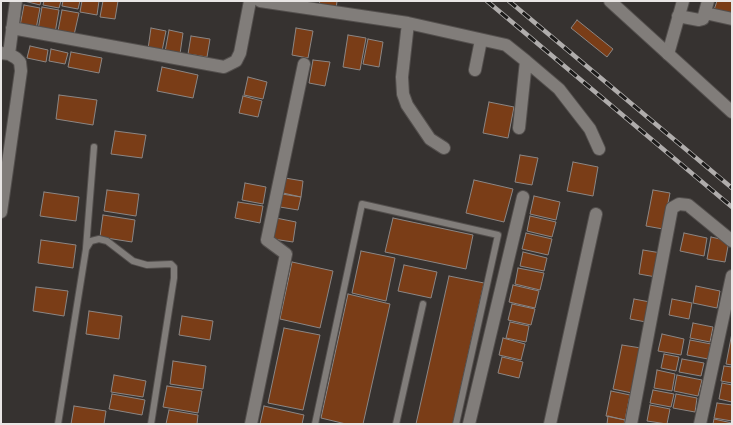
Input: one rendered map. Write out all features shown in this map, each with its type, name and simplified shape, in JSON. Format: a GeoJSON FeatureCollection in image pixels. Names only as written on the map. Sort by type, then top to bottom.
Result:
{"type":"FeatureCollection","features":[{"type":"Feature","properties":{"kind":"street"},"geometry":{"type":"LineString","coordinates":[[1,212],[21,70],[20,62],[16,58],[5,53],[12,28],[16,1]]}},
{"type":"Feature","properties":{"kind":"street"},"geometry":{"type":"LineString","coordinates":[[12,28],[224,67],[236,62],[240,54],[250,1]]}},
{"type":"Feature","properties":{"kind":"street"},"geometry":{"type":"LineString","coordinates":[[260,1],[408,23],[506,45],[559,89],[590,129],[599,149]]}},
{"type":"Feature","properties":{"kind":"street"},"geometry":{"type":"LineString","coordinates":[[610,1],[732,112]]}},
{"type":"Feature","properties":{"kind":"street"},"geometry":{"type":"LineString","coordinates":[[668,54],[683,1]]}},
{"type":"Feature","properties":{"kind":"street"},"geometry":{"type":"LineString","coordinates":[[678,16],[699,20],[703,18],[705,14],[708,1]]}},
{"type":"Feature","properties":{"kind":"street"},"geometry":{"type":"LineString","coordinates":[[705,14],[732,19]]}},
{"type":"Feature","properties":{"kind":"street"},"geometry":{"type":"LineString","coordinates":[[408,23],[402,77],[403,94],[407,105],[430,139],[444,148]]}},
{"type":"Feature","properties":{"kind":"street"},"geometry":{"type":"LineString","coordinates":[[474,70],[481,40]]}},
{"type":"Feature","properties":{"kind":"street"},"geometry":{"type":"LineString","coordinates":[[519,128],[526,61]]}},
{"type":"Feature","properties":{"kind":"street"},"geometry":{"type":"LineString","coordinates":[[251,424],[286,254],[267,240],[304,64]]}},
{"type":"Feature","properties":{"kind":"street"},"geometry":{"type":"LineString","coordinates":[[469,424],[523,197]]}},
{"type":"Feature","properties":{"kind":"street"},"geometry":{"type":"LineString","coordinates":[[631,424],[672,208],[679,204],[688,205],[732,241]]}},
{"type":"Feature","properties":{"kind":"street"},"geometry":{"type":"LineString","coordinates":[[550,424],[596,214]]}},
{"type":"Feature","properties":{"kind":"street"},"geometry":{"type":"LineString","coordinates":[[700,424],[732,276]]}},
{"type":"Feature","properties":{"kind":"lane"},"geometry":{"type":"LineString","coordinates":[[58,424],[86,249],[94,148]]}},
{"type":"Feature","properties":{"kind":"lane"},"geometry":{"type":"LineString","coordinates":[[315,424],[362,204],[498,235],[456,424]]}},
{"type":"Feature","properties":{"kind":"lane"},"geometry":{"type":"LineString","coordinates":[[86,249],[91,241],[99,239],[107,241],[133,261],[147,265],[170,264],[174,267],[175,271],[173,286],[151,424]]}},
{"type":"Feature","properties":{"kind":"lane"},"geometry":{"type":"LineString","coordinates":[[396,424],[423,304]]}},
{"type":"Feature","properties":{"kind":"building"},"geometry":{"type":"Polygon","coordinates":[[[24,1],[41,1],[40,5],[24,1]]]}},
{"type":"Feature","properties":{"kind":"building"},"geometry":{"type":"Polygon","coordinates":[[[44,1],[61,1],[59,8],[43,5],[44,1]]]}},
{"type":"Feature","properties":{"kind":"building"},"geometry":{"type":"Polygon","coordinates":[[[63,1],[80,1],[78,9],[62,6],[63,1]]]}},
{"type":"Feature","properties":{"kind":"building"},"geometry":{"type":"Polygon","coordinates":[[[82,1],[99,1],[97,15],[80,12],[82,1]]]}},
{"type":"Feature","properties":{"kind":"building"},"geometry":{"type":"Polygon","coordinates":[[[103,1],[118,1],[115,19],[100,17],[103,1]]]}},
{"type":"Feature","properties":{"kind":"building"},"geometry":{"type":"Polygon","coordinates":[[[320,1],[337,1],[336,10],[318,8],[320,1]]]}},
{"type":"Feature","properties":{"kind":"building"},"geometry":{"type":"Polygon","coordinates":[[[717,1],[732,1],[732,15],[714,10],[717,1]]]}},
{"type":"Feature","properties":{"kind":"building"},"geometry":{"type":"Polygon","coordinates":[[[24,5],[40,8],[36,29],[20,26],[24,5]]]}},
{"type":"Feature","properties":{"kind":"building"},"geometry":{"type":"Polygon","coordinates":[[[42,7],[59,10],[55,33],[38,30],[42,7]]]}},
{"type":"Feature","properties":{"kind":"building"},"geometry":{"type":"Polygon","coordinates":[[[62,10],[79,13],[74,35],[58,31],[62,10]]]}},
{"type":"Feature","properties":{"kind":"building"},"geometry":{"type":"Polygon","coordinates":[[[577,20],[613,49],[607,57],[571,28],[577,20]]]}},
{"type":"Feature","properties":{"kind":"building"},"geometry":{"type":"Polygon","coordinates":[[[151,28],[166,31],[162,51],[148,49],[151,28]]]}},
{"type":"Feature","properties":{"kind":"building"},"geometry":{"type":"Polygon","coordinates":[[[296,28],[313,31],[308,58],[292,55],[296,28]]]}},
{"type":"Feature","properties":{"kind":"building"},"geometry":{"type":"Polygon","coordinates":[[[169,30],[183,33],[180,54],[165,52],[169,30]]]}},
{"type":"Feature","properties":{"kind":"building"},"geometry":{"type":"Polygon","coordinates":[[[348,35],[366,38],[360,70],[343,67],[348,35]]]}},
{"type":"Feature","properties":{"kind":"building"},"geometry":{"type":"Polygon","coordinates":[[[191,36],[210,39],[207,57],[188,54],[191,36]]]}},
{"type":"Feature","properties":{"kind":"building"},"geometry":{"type":"Polygon","coordinates":[[[368,39],[383,42],[379,67],[363,64],[368,39]]]}},
{"type":"Feature","properties":{"kind":"building"},"geometry":{"type":"Polygon","coordinates":[[[30,46],[48,50],[46,62],[27,58],[30,46]]]}},
{"type":"Feature","properties":{"kind":"building"},"geometry":{"type":"Polygon","coordinates":[[[51,49],[68,53],[65,64],[49,61],[51,49]]]}},
{"type":"Feature","properties":{"kind":"building"},"geometry":{"type":"Polygon","coordinates":[[[71,52],[102,58],[99,73],[68,67],[71,52]]]}},
{"type":"Feature","properties":{"kind":"building"},"geometry":{"type":"Polygon","coordinates":[[[313,60],[330,62],[325,86],[309,83],[313,60]]]}},
{"type":"Feature","properties":{"kind":"building"},"geometry":{"type":"Polygon","coordinates":[[[162,67],[198,75],[193,98],[157,91],[162,67]]]}},
{"type":"Feature","properties":{"kind":"building"},"geometry":{"type":"Polygon","coordinates":[[[248,77],[267,82],[263,99],[244,95],[248,77]]]}},
{"type":"Feature","properties":{"kind":"building"},"geometry":{"type":"Polygon","coordinates":[[[59,95],[97,100],[93,125],[56,119],[59,95]]]}},
{"type":"Feature","properties":{"kind":"building"},"geometry":{"type":"Polygon","coordinates":[[[243,96],[262,101],[258,117],[239,113],[243,96]]]}},
{"type":"Feature","properties":{"kind":"building"},"geometry":{"type":"Polygon","coordinates":[[[489,102],[514,107],[508,138],[483,133],[489,102]]]}},
{"type":"Feature","properties":{"kind":"building"},"geometry":{"type":"Polygon","coordinates":[[[115,131],[146,135],[142,158],[111,154],[115,131]]]}},
{"type":"Feature","properties":{"kind":"building"},"geometry":{"type":"Polygon","coordinates":[[[520,155],[538,158],[532,185],[515,182],[520,155]]]}},
{"type":"Feature","properties":{"kind":"building"},"geometry":{"type":"Polygon","coordinates":[[[573,162],[598,167],[593,196],[567,191],[573,162]]]}},
{"type":"Feature","properties":{"kind":"building"},"geometry":{"type":"Polygon","coordinates":[[[285,178],[303,181],[301,197],[282,194],[285,178]]]}},
{"type":"Feature","properties":{"kind":"building"},"geometry":{"type":"Polygon","coordinates":[[[474,180],[513,189],[504,222],[466,213],[474,180]]]}},
{"type":"Feature","properties":{"kind":"building"},"geometry":{"type":"Polygon","coordinates":[[[245,183],[266,187],[263,204],[242,200],[245,183]]]}},
{"type":"Feature","properties":{"kind":"building"},"geometry":{"type":"Polygon","coordinates":[[[107,190],[139,194],[136,216],[104,211],[107,190]]]}},
{"type":"Feature","properties":{"kind":"building"},"geometry":{"type":"Polygon","coordinates":[[[653,190],[670,193],[663,229],[646,226],[653,190]]]}},
{"type":"Feature","properties":{"kind":"building"},"geometry":{"type":"Polygon","coordinates":[[[44,192],[79,197],[76,221],[40,216],[44,192]]]}},
{"type":"Feature","properties":{"kind":"building"},"geometry":{"type":"Polygon","coordinates":[[[283,193],[301,197],[298,210],[280,207],[283,193]]]}},
{"type":"Feature","properties":{"kind":"building"},"geometry":{"type":"Polygon","coordinates":[[[534,196],[560,202],[556,220],[530,214],[534,196]]]}},
{"type":"Feature","properties":{"kind":"building"},"geometry":{"type":"Polygon","coordinates":[[[238,202],[263,206],[260,223],[235,218],[238,202]]]}},
{"type":"Feature","properties":{"kind":"building"},"geometry":{"type":"Polygon","coordinates":[[[103,215],[135,220],[132,242],[100,237],[103,215]]]}},
{"type":"Feature","properties":{"kind":"building"},"geometry":{"type":"Polygon","coordinates":[[[530,216],[556,222],[552,237],[527,231],[530,216]]]}},
{"type":"Feature","properties":{"kind":"building"},"geometry":{"type":"Polygon","coordinates":[[[276,218],[296,222],[293,242],[273,239],[276,218]]]}},
{"type":"Feature","properties":{"kind":"building"},"geometry":{"type":"Polygon","coordinates":[[[393,218],[473,235],[466,269],[385,252],[393,218]]]}},
{"type":"Feature","properties":{"kind":"building"},"geometry":{"type":"Polygon","coordinates":[[[526,233],[552,239],[548,255],[522,249],[526,233]]]}},
{"type":"Feature","properties":{"kind":"building"},"geometry":{"type":"Polygon","coordinates":[[[684,233],[707,238],[704,256],[680,251],[684,233]]]}},
{"type":"Feature","properties":{"kind":"building"},"geometry":{"type":"Polygon","coordinates":[[[711,237],[729,241],[725,262],[707,259],[711,237]]]}},
{"type":"Feature","properties":{"kind":"building"},"geometry":{"type":"Polygon","coordinates":[[[41,240],[76,245],[73,268],[38,263],[41,240]]]}},
{"type":"Feature","properties":{"kind":"building"},"geometry":{"type":"Polygon","coordinates":[[[643,250],[661,253],[656,277],[639,274],[643,250]]]}},
{"type":"Feature","properties":{"kind":"building"},"geometry":{"type":"Polygon","coordinates":[[[361,251],[395,258],[386,301],[352,293],[361,251]]]}},
{"type":"Feature","properties":{"kind":"building"},"geometry":{"type":"Polygon","coordinates":[[[523,252],[547,258],[544,271],[520,266],[523,252]]]}},
{"type":"Feature","properties":{"kind":"building"},"geometry":{"type":"Polygon","coordinates":[[[292,262],[333,271],[320,328],[280,319],[292,262]]]}},
{"type":"Feature","properties":{"kind":"building"},"geometry":{"type":"Polygon","coordinates":[[[404,265],[437,272],[431,298],[398,291],[404,265]]]}},
{"type":"Feature","properties":{"kind":"building"},"geometry":{"type":"Polygon","coordinates":[[[518,268],[544,273],[540,290],[515,284],[518,268]]]}},
{"type":"Feature","properties":{"kind":"building"},"geometry":{"type":"Polygon","coordinates":[[[449,276],[484,283],[453,424],[416,424],[449,276]]]}},
{"type":"Feature","properties":{"kind":"building"},"geometry":{"type":"Polygon","coordinates":[[[513,285],[539,291],[535,308],[509,302],[513,285]]]}},
{"type":"Feature","properties":{"kind":"building"},"geometry":{"type":"Polygon","coordinates":[[[696,286],[720,291],[717,308],[693,303],[696,286]]]}},
{"type":"Feature","properties":{"kind":"building"},"geometry":{"type":"Polygon","coordinates":[[[36,287],[68,291],[64,316],[33,311],[36,287]]]}},
{"type":"Feature","properties":{"kind":"building"},"geometry":{"type":"Polygon","coordinates":[[[348,294],[390,304],[363,424],[346,424],[321,418],[348,294]]]}},
{"type":"Feature","properties":{"kind":"building"},"geometry":{"type":"Polygon","coordinates":[[[634,299],[650,302],[646,322],[630,319],[634,299]]]}},
{"type":"Feature","properties":{"kind":"building"},"geometry":{"type":"Polygon","coordinates":[[[672,299],[692,303],[689,319],[669,315],[672,299]]]}},
{"type":"Feature","properties":{"kind":"building"},"geometry":{"type":"Polygon","coordinates":[[[512,304],[535,309],[531,325],[508,320],[512,304]]]}},
{"type":"Feature","properties":{"kind":"building"},"geometry":{"type":"Polygon","coordinates":[[[89,311],[122,316],[119,339],[86,334],[89,311]]]}},
{"type":"Feature","properties":{"kind":"building"},"geometry":{"type":"Polygon","coordinates":[[[182,316],[213,321],[210,340],[179,335],[182,316]]]}},
{"type":"Feature","properties":{"kind":"building"},"geometry":{"type":"Polygon","coordinates":[[[510,322],[529,326],[526,342],[506,338],[510,322]]]}},
{"type":"Feature","properties":{"kind":"building"},"geometry":{"type":"Polygon","coordinates":[[[693,323],[713,327],[710,342],[690,338],[693,323]]]}},
{"type":"Feature","properties":{"kind":"building"},"geometry":{"type":"Polygon","coordinates":[[[284,328],[320,335],[303,410],[268,403],[284,328]]]}},
{"type":"Feature","properties":{"kind":"building"},"geometry":{"type":"Polygon","coordinates":[[[732,333],[732,365],[726,364],[732,333]]]}},
{"type":"Feature","properties":{"kind":"building"},"geometry":{"type":"Polygon","coordinates":[[[662,334],[684,339],[681,355],[658,351],[662,334]]]}},
{"type":"Feature","properties":{"kind":"building"},"geometry":{"type":"Polygon","coordinates":[[[503,338],[525,344],[521,360],[499,355],[503,338]]]}},
{"type":"Feature","properties":{"kind":"building"},"geometry":{"type":"Polygon","coordinates":[[[690,340],[711,344],[708,359],[687,355],[690,340]]]}},
{"type":"Feature","properties":{"kind":"building"},"geometry":{"type":"Polygon","coordinates":[[[622,345],[641,348],[632,393],[613,389],[622,345]]]}},
{"type":"Feature","properties":{"kind":"building"},"geometry":{"type":"Polygon","coordinates":[[[664,354],[679,357],[676,371],[661,368],[664,354]]]}},
{"type":"Feature","properties":{"kind":"building"},"geometry":{"type":"Polygon","coordinates":[[[502,357],[523,362],[519,378],[498,373],[502,357]]]}},
{"type":"Feature","properties":{"kind":"building"},"geometry":{"type":"Polygon","coordinates":[[[682,359],[704,363],[701,376],[679,372],[682,359]]]}},
{"type":"Feature","properties":{"kind":"building"},"geometry":{"type":"Polygon","coordinates":[[[173,361],[206,366],[203,389],[170,384],[173,361]]]}},
{"type":"Feature","properties":{"kind":"building"},"geometry":{"type":"Polygon","coordinates":[[[724,366],[732,367],[732,383],[721,381],[724,366]]]}},
{"type":"Feature","properties":{"kind":"building"},"geometry":{"type":"Polygon","coordinates":[[[657,370],[675,374],[672,391],[654,388],[657,370]]]}},
{"type":"Feature","properties":{"kind":"building"},"geometry":{"type":"Polygon","coordinates":[[[114,375],[146,381],[143,397],[111,392],[114,375]]]}},
{"type":"Feature","properties":{"kind":"building"},"geometry":{"type":"Polygon","coordinates":[[[677,375],[702,380],[698,396],[674,391],[677,375]]]}},
{"type":"Feature","properties":{"kind":"building"},"geometry":{"type":"Polygon","coordinates":[[[722,383],[732,385],[732,402],[719,399],[722,383]]]}},
{"type":"Feature","properties":{"kind":"building"},"geometry":{"type":"Polygon","coordinates":[[[167,386],[202,391],[198,413],[163,407],[167,386]]]}},
{"type":"Feature","properties":{"kind":"building"},"geometry":{"type":"Polygon","coordinates":[[[653,390],[674,394],[671,407],[650,403],[653,390]]]}},
{"type":"Feature","properties":{"kind":"building"},"geometry":{"type":"Polygon","coordinates":[[[611,391],[630,395],[625,420],[606,416],[611,391]]]}},
{"type":"Feature","properties":{"kind":"building"},"geometry":{"type":"Polygon","coordinates":[[[112,394],[145,400],[142,415],[109,409],[112,394]]]}},
{"type":"Feature","properties":{"kind":"building"},"geometry":{"type":"Polygon","coordinates":[[[676,394],[697,398],[695,412],[673,408],[676,394]]]}},
{"type":"Feature","properties":{"kind":"building"},"geometry":{"type":"Polygon","coordinates":[[[717,403],[732,405],[732,421],[714,418],[717,403]]]}},
{"type":"Feature","properties":{"kind":"building"},"geometry":{"type":"Polygon","coordinates":[[[650,405],[670,409],[667,424],[647,421],[650,405]]]}},
{"type":"Feature","properties":{"kind":"building"},"geometry":{"type":"Polygon","coordinates":[[[74,406],[106,411],[104,424],[71,424],[74,406]]]}},
{"type":"Feature","properties":{"kind":"building"},"geometry":{"type":"Polygon","coordinates":[[[264,406],[304,415],[302,424],[260,424],[264,406]]]}},
{"type":"Feature","properties":{"kind":"building"},"geometry":{"type":"Polygon","coordinates":[[[169,410],[198,415],[197,424],[166,424],[169,410]]]}},
{"type":"Feature","properties":{"kind":"building"},"geometry":{"type":"Polygon","coordinates":[[[608,416],[625,420],[624,424],[607,424],[608,416]]]}},
{"type":"Feature","properties":{"kind":"building"},"geometry":{"type":"Polygon","coordinates":[[[714,419],[732,423],[732,424],[713,424],[714,419]]]}},
{"type":"Feature","properties":{"kind":"railway"},"geometry":{"type":"LineString","coordinates":[[487,1],[732,207]]}},
{"type":"Feature","properties":{"kind":"railway"},"geometry":{"type":"LineString","coordinates":[[509,1],[732,188]]}}]}
